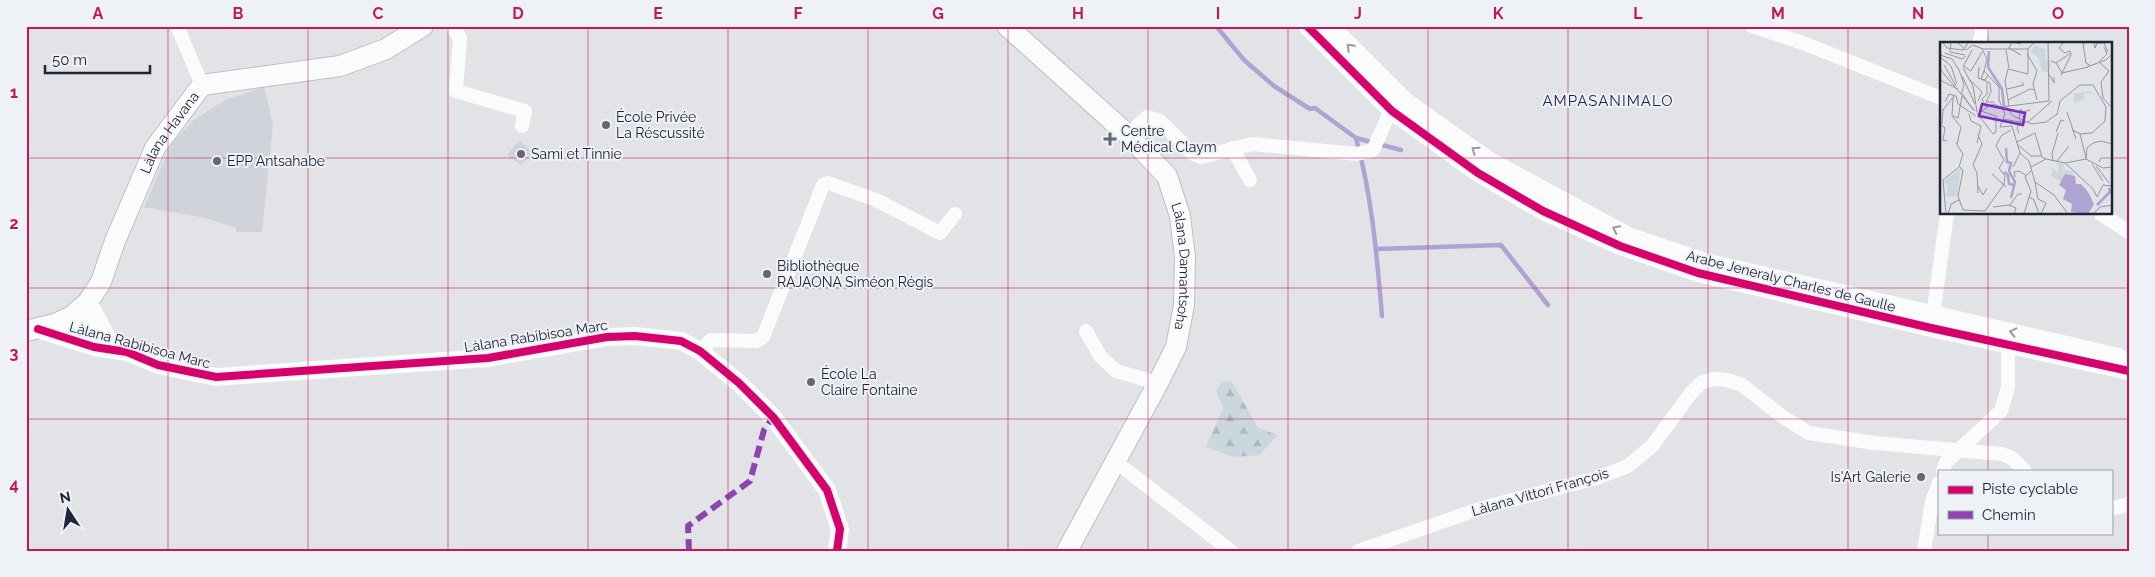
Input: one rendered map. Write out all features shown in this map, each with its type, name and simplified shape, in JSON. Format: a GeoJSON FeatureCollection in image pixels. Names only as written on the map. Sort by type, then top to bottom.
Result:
{"type":"FeatureCollection","features":[{"type":"Feature","properties":{"kind":"main road","name":"Làlana Havana"},"geometry":{"type":"LineString","coordinates":[[32,330],[55,324],[72,316],[88,302],[101,282],[115,241],[155,148],[202,85],[340,66],[386,49],[423,26]]}},
{"type":"Feature","properties":{"kind":"main road","name":"Làlana Damantsoha"},"geometry":{"type":"LineString","coordinates":[[1007,26],[1128,134],[1167,176],[1180,216],[1185,257],[1184,305],[1176,346],[1067,551]]}},
{"type":"Feature","properties":{"kind":"street"},"geometry":{"type":"LineString","coordinates":[[178,26],[202,85]]}},
{"type":"Feature","properties":{"kind":"street"},"geometry":{"type":"LineString","coordinates":[[452,26],[460,38],[456,92],[525,112],[522,126]]}},
{"type":"Feature","properties":{"kind":"street","name":"Arabe Jeneraly Charles de Gaulle"},"geometry":{"type":"LineString","coordinates":[[1307,26],[1392,110],[1478,173],[1543,211],[1620,246],[1698,273],[2129,359]]}},
{"type":"Feature","properties":{"kind":"street","name":"Arabe Jeneraly Charles de Gaulle"},"geometry":{"type":"LineString","coordinates":[[1330,26],[1405,101],[1481,154],[1524,181],[1628,236],[1704,262],[1932,321],[2008,344],[2129,371]]}},
{"type":"Feature","properties":{"kind":"street"},"geometry":{"type":"LineString","coordinates":[[1752,26],[1803,43],[1940,98]]}},
{"type":"Feature","properties":{"kind":"street"},"geometry":{"type":"LineString","coordinates":[[1979,42],[1983,26]]}},
{"type":"Feature","properties":{"kind":"street"},"geometry":{"type":"LineString","coordinates":[[1128,134],[1147,117],[1160,121],[1192,153],[1201,157],[1252,144],[1366,153],[1379,137],[1392,110]]}},
{"type":"Feature","properties":{"kind":"street"},"geometry":{"type":"LineString","coordinates":[[1232,148],[1250,180]]}},
{"type":"Feature","properties":{"kind":"street"},"geometry":{"type":"LineString","coordinates":[[700,351],[710,340],[756,341],[763,338],[823,185],[828,183],[876,200],[940,233],[955,214]]}},
{"type":"Feature","properties":{"kind":"street"},"geometry":{"type":"LineString","coordinates":[[1932,321],[1947,215]]}},
{"type":"Feature","properties":{"kind":"street"},"geometry":{"type":"LineString","coordinates":[[2103,215],[2129,232]]}},
{"type":"Feature","properties":{"kind":"street"},"geometry":{"type":"LineString","coordinates":[[88,302],[120,350]]}},
{"type":"Feature","properties":{"kind":"street"},"geometry":{"type":"LineString","coordinates":[[72,316],[120,350]]}},
{"type":"Feature","properties":{"kind":"street","name":"Làlana Rabibisoa Marc"},"geometry":{"type":"LineString","coordinates":[[32,330],[94,347],[120,350],[158,365],[216,378],[488,358],[607,337],[635,336],[681,341],[700,351],[739,383],[773,418],[827,490],[840,529],[837,551]]}},
{"type":"Feature","properties":{"kind":"street"},"geometry":{"type":"LineString","coordinates":[[1086,331],[1100,356],[1116,371],[1158,383]]}},
{"type":"Feature","properties":{"kind":"street"},"geometry":{"type":"LineString","coordinates":[[1943,470],[1946,462],[1959,452],[2001,411],[2008,388],[2008,344]]}},
{"type":"Feature","properties":{"kind":"street","name":"Làlana Vittori François"},"geometry":{"type":"LineString","coordinates":[[1358,551],[1485,507],[1597,478],[1628,466],[1652,446],[1691,393],[1702,382],[1714,379],[1727,380],[1742,385],[1783,417],[1809,433],[1874,443],[1959,452],[2002,454],[2012,458],[2024,470]]}},
{"type":"Feature","properties":{"kind":"street"},"geometry":{"type":"LineString","coordinates":[[1116,462],[1230,551]]}},
{"type":"Feature","properties":{"kind":"street"},"geometry":{"type":"LineString","coordinates":[[1924,551],[1932,502],[1938,486]]}},
{"type":"Feature","properties":{"kind":"street"},"geometry":{"type":"LineString","coordinates":[[2112,509],[2129,504]]}},
{"type":"Feature","properties":{"kind":"shaded area","name":"EPP Antsahabe"},"geometry":{"type":"Polygon","coordinates":[[[264,87],[273,125],[262,232],[236,232],[236,228],[205,218],[144,207],[172,143],[194,120],[225,100],[264,87]]]}},
{"type":"Feature","properties":{"kind":"shaded area","name":"Sami et Tinnie"},"geometry":{"type":"Polygon","coordinates":[[[519,141],[534,153],[521,165],[507,155],[519,141]]]}},
{"type":"Feature","properties":{"kind":"green space"},"geometry":{"type":"Polygon","coordinates":[[[1222,381],[1232,382],[1258,428],[1278,435],[1259,455],[1234,457],[1206,447],[1223,408],[1216,391],[1222,381]]]}},
{"type":"Feature","properties":{"kind":"waterway"},"geometry":{"type":"LineString","coordinates":[[1216,26],[1244,60],[1274,86],[1310,109],[1315,108],[1356,138],[1401,150]]}},
{"type":"Feature","properties":{"kind":"waterway"},"geometry":{"type":"LineString","coordinates":[[1356,138],[1370,204],[1382,316]]}},
{"type":"Feature","properties":{"kind":"waterway"},"geometry":{"type":"LineString","coordinates":[[1376,249],[1501,245],[1548,305]]}},
{"type":"Feature","properties":{"kind":"marked path"},"geometry":{"type":"LineString","coordinates":[[689,551],[688,526],[750,481],[764,430],[773,417]]}},
{"type":"Feature","properties":{"kind":"cycle path"},"geometry":{"type":"LineString","coordinates":[[1307,26],[1392,111],[1478,173],[1543,211],[1620,246],[1698,273],[1931,328],[2129,371]]}},
{"type":"Feature","properties":{"kind":"cycle path"},"geometry":{"type":"LineString","coordinates":[[38,329],[94,347],[127,352],[158,365],[216,377],[488,358],[607,337],[635,336],[681,341],[700,351],[739,383],[773,417],[827,490],[840,529],[837,551]]}},
{"type":"Feature","properties":{"kind":"place","name":"École Privée La Réscussité"},"geometry":{"type":"Point","coordinates":[606,125]}},
{"type":"Feature","properties":{"kind":"place","name":"Centre Médical Claym"},"geometry":{"type":"Point","coordinates":[1110,139]}},
{"type":"Feature","properties":{"kind":"place","name":"Sami et Tinnie"},"geometry":{"type":"Point","coordinates":[521,154]}},
{"type":"Feature","properties":{"kind":"place","name":"EPP Antsahabe"},"geometry":{"type":"Point","coordinates":[217,161]}},
{"type":"Feature","properties":{"kind":"place","name":"Bibliothèque RAJAONA Siméon Régis"},"geometry":{"type":"Point","coordinates":[767,274]}},
{"type":"Feature","properties":{"kind":"place","name":"École La Claire Fontaine"},"geometry":{"type":"Point","coordinates":[811,382]}},
{"type":"Feature","properties":{"kind":"place","name":"Is'Art Galerie"},"geometry":{"type":"Point","coordinates":[1921,477]}},
{"type":"Feature","properties":{"kind":"district","name":"AMPASANIMALO"},"geometry":{"type":"Point","coordinates":[1608,101]}}]}
